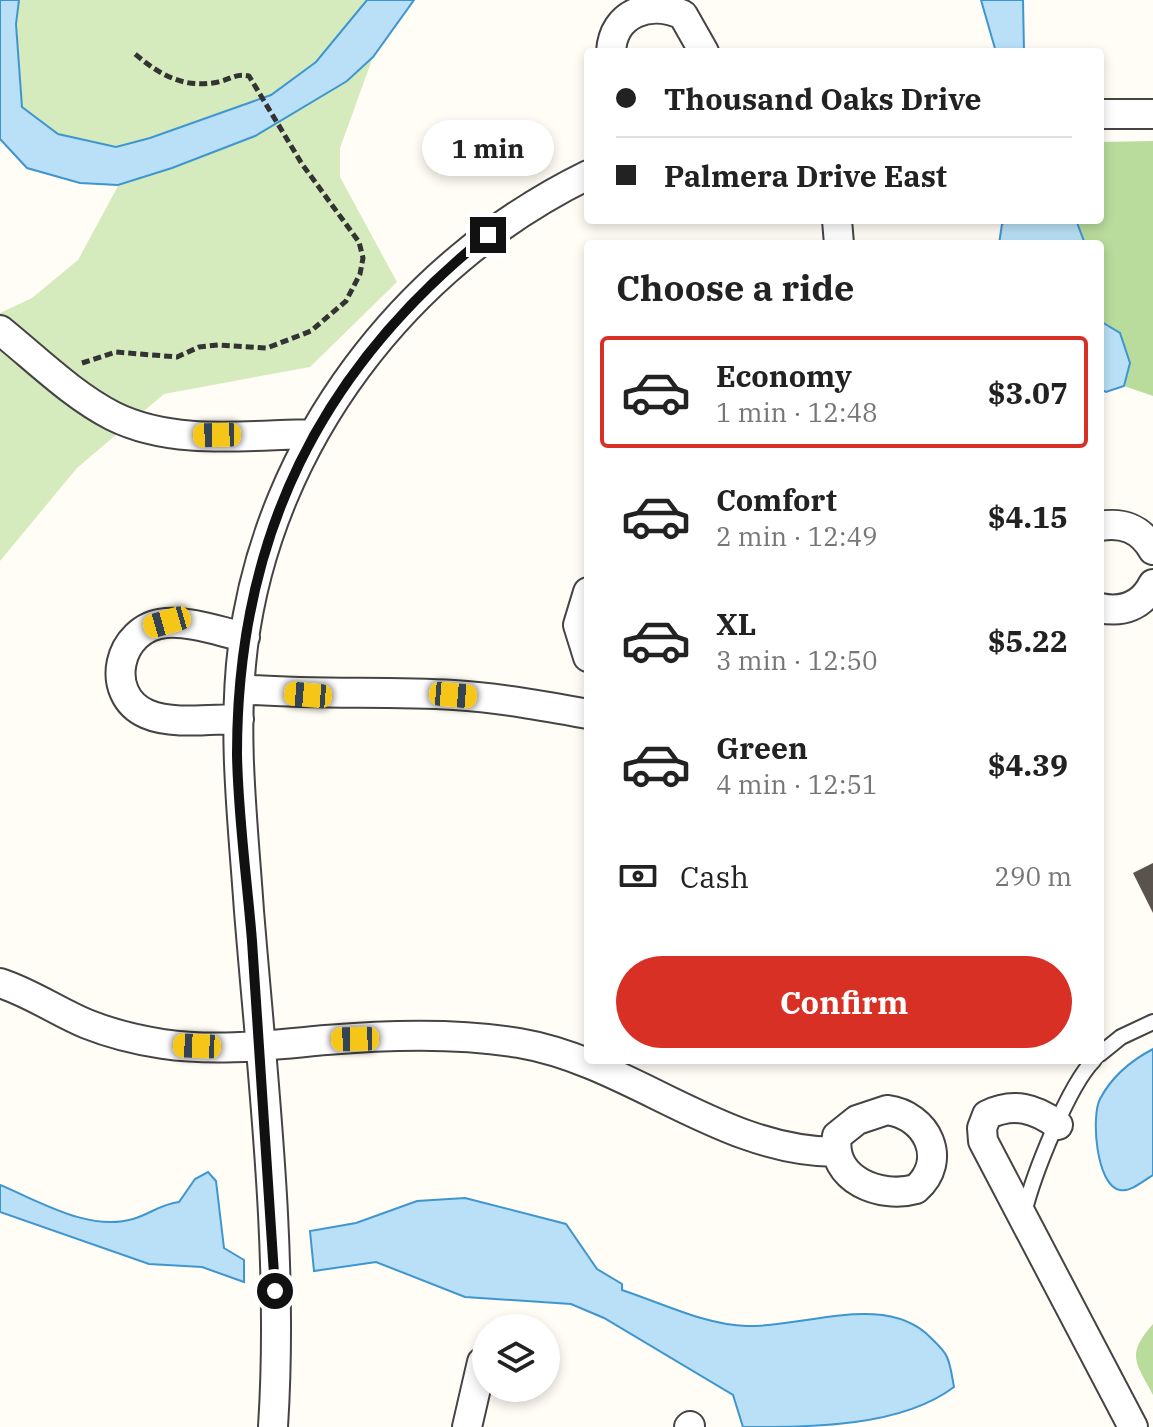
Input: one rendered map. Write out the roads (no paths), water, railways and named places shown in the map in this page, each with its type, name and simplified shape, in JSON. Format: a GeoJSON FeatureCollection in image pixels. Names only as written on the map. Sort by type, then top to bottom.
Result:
{"type":"FeatureCollection","features":[{"type":"Feature","properties":{"kind":"street"},"geometry":{"type":"LineString","coordinates":[[612,48],[617,29],[628,16],[640,8],[657,6],[683,15],[702,48]]}},
{"type":"Feature","properties":{"kind":"street"},"geometry":{"type":"LineString","coordinates":[[1104,114],[1153,114]]}},
{"type":"Feature","properties":{"kind":"street"},"geometry":{"type":"LineString","coordinates":[[273,1427],[277,1322],[237,756],[245,637],[259,572],[273,528],[313,434],[356,366],[394,320],[444,270],[524,211],[584,177]]}},
{"type":"Feature","properties":{"kind":"street"},"geometry":{"type":"LineString","coordinates":[[0,330],[94,405],[149,430],[186,436],[313,434]]}},
{"type":"Feature","properties":{"kind":"street"},"geometry":{"type":"LineString","coordinates":[[1104,526],[1127,526],[1138,531],[1153,550]]}},
{"type":"Feature","properties":{"kind":"street"},"geometry":{"type":"LineString","coordinates":[[1104,609],[1132,607],[1142,600],[1153,584]]}},
{"type":"Feature","properties":{"kind":"street"},"geometry":{"type":"LineString","coordinates":[[584,605],[578,625],[584,644]]}},
{"type":"Feature","properties":{"kind":"street"},"geometry":{"type":"LineString","coordinates":[[239,719],[147,714],[130,701],[121,678],[123,648],[139,630],[167,622],[245,637]]}},
{"type":"Feature","properties":{"kind":"street"},"geometry":{"type":"LineString","coordinates":[[240,689],[308,695],[453,695],[520,701],[584,713]]}},
{"type":"Feature","properties":{"kind":"street"},"geometry":{"type":"LineString","coordinates":[[0,983],[121,1036],[166,1044],[260,1048],[327,1040],[464,1038],[519,1043],[562,1053],[584,1062]]}},
{"type":"Feature","properties":{"kind":"street"},"geometry":{"type":"LineString","coordinates":[[588,1064],[737,1132],[783,1146],[837,1152]]}},
{"type":"Feature","properties":{"kind":"street"},"geometry":{"type":"LineString","coordinates":[[1058,1125],[1042,1114],[1019,1107],[1001,1108],[987,1115],[982,1128],[983,1141],[1133,1427]]}},
{"type":"Feature","properties":{"kind":"street"},"geometry":{"type":"LineString","coordinates":[[467,1427],[473,1402]]}},
{"type":"Feature","properties":{"kind":"lane"},"geometry":{"type":"LineString","coordinates":[[1104,1051],[1121,1037],[1153,1022]]}},
{"type":"Feature","properties":{"kind":"lane"},"geometry":{"type":"LineString","coordinates":[[1023,1217],[1032,1180],[1092,1064]]}},
{"type":"Feature","properties":{"kind":"water"},"geometry":{"type":"Polygon","coordinates":[[[0,0],[19,0],[16,24],[22,107],[58,134],[116,147],[271,95],[316,62],[367,0],[414,0],[373,57],[347,81],[255,136],[118,185],[80,183],[27,168],[0,139],[0,0]]]}},
{"type":"Feature","properties":{"kind":"water"},"geometry":{"type":"Polygon","coordinates":[[[981,0],[1023,0],[1024,48],[995,48],[981,0]]]}},
{"type":"Feature","properties":{"kind":"water"},"geometry":{"type":"Polygon","coordinates":[[[1002,224],[1078,224],[1084,240],[1000,240],[1002,224]]]}},
{"type":"Feature","properties":{"kind":"water"},"geometry":{"type":"Polygon","coordinates":[[[1104,323],[1120,333],[1130,363],[1124,386],[1106,392],[1104,323]]]}},
{"type":"Feature","properties":{"kind":"water"},"geometry":{"type":"Polygon","coordinates":[[[1153,1049],[1153,1175],[1133,1188],[1120,1190],[1112,1186],[1101,1164],[1096,1134],[1097,1108],[1116,1076],[1153,1049]]]}},
{"type":"Feature","properties":{"kind":"water"},"geometry":{"type":"Polygon","coordinates":[[[208,1172],[216,1181],[224,1248],[244,1260],[244,1282],[202,1267],[149,1264],[0,1212],[0,1185],[82,1218],[116,1222],[133,1219],[179,1202],[195,1179],[208,1172]]]}},
{"type":"Feature","properties":{"kind":"water"},"geometry":{"type":"Polygon","coordinates":[[[465,1198],[566,1224],[597,1269],[622,1284],[622,1290],[700,1318],[747,1326],[868,1314],[912,1324],[944,1352],[950,1364],[954,1387],[909,1410],[882,1417],[827,1425],[743,1427],[733,1395],[604,1318],[571,1304],[465,1297],[376,1262],[314,1271],[310,1231],[356,1223],[417,1201],[465,1198]]]}}]}
